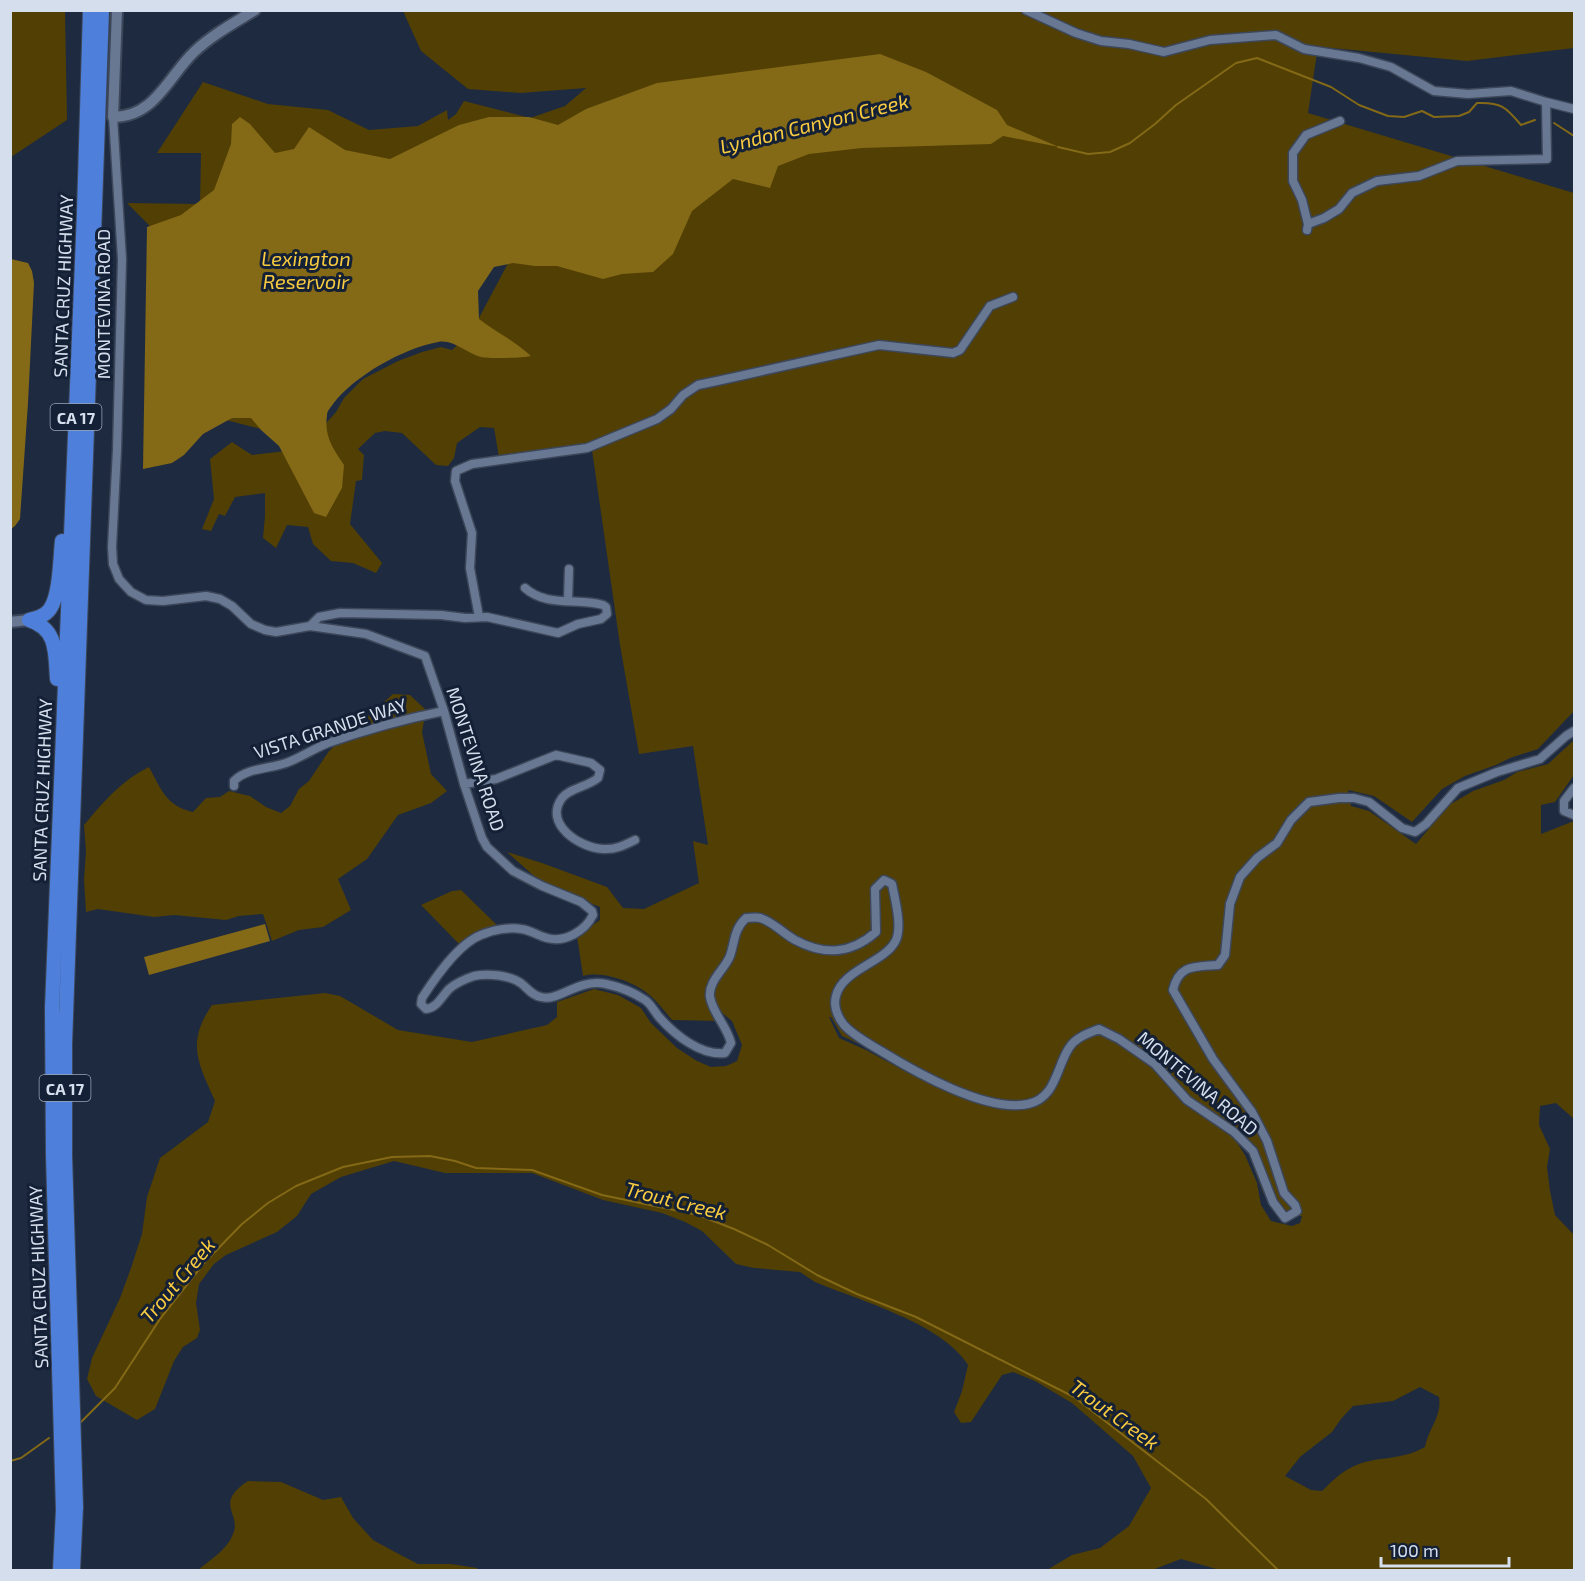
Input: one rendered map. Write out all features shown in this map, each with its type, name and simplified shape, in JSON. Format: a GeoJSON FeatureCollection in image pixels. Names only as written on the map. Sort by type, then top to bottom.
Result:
{"type":"FeatureCollection","features":[{"type":"Feature","properties":{"kind":"highway","name":"SANTA CRUZ HIGHWAY"},"geometry":{"type":"LineString","coordinates":[[60,1570],[63,1490],[52,1155],[52,1045],[90,10]]}},
{"type":"Feature","properties":{"kind":"highway","name":"SANTA CRUZ HIGHWAY"},"geometry":{"type":"LineString","coordinates":[[73,1570],[76,1507],[66,1165],[65,1035],[102,10]]}},
{"type":"Feature","properties":{"kind":"highway"},"geometry":{"type":"LineString","coordinates":[[29,620],[48,612],[55,597],[75,437]]}},
{"type":"Feature","properties":{"kind":"highway"},"geometry":{"type":"LineString","coordinates":[[29,620],[45,627],[52,639],[56,661],[62,750]]}},
{"type":"Feature","properties":{"kind":"street","name":"MONTEVINA ROAD"},"geometry":{"type":"LineString","coordinates":[[117,10],[113,117],[122,259],[117,459],[112,540],[114,569],[127,588],[136,596],[146,600],[163,601],[206,596],[219,599],[232,606],[251,624],[265,630],[276,632],[310,626],[366,634],[425,657],[444,711],[482,838],[493,853],[513,871],[581,902],[592,911],[593,915],[584,927],[566,939],[547,938],[519,928],[491,931],[476,937],[460,949],[424,995],[421,1004],[426,1009],[434,1006],[458,983],[479,975],[504,977],[520,982],[530,992],[541,998],[560,994],[580,984],[594,982],[638,996],[647,1001],[660,1017],[687,1041],[713,1054],[725,1053],[731,1042],[728,1030],[713,1009],[710,993],[716,977],[730,957],[739,924],[746,918],[760,918],[796,940],[816,949],[834,952],[846,949],[866,941],[876,932],[875,889],[884,880],[892,884],[899,925],[896,942],[843,981],[836,995],[834,1010],[844,1026],[901,1063],[934,1081],[969,1096],[1006,1104],[1029,1104],[1049,1093],[1070,1047],[1084,1035],[1099,1029],[1119,1039],[1155,1064],[1187,1100],[1234,1132],[1253,1151],[1273,1202],[1285,1218],[1297,1211],[1295,1205],[1284,1193],[1267,1141],[1252,1112],[1213,1059],[1173,990],[1176,977],[1184,969],[1218,965],[1225,955],[1230,904],[1240,877],[1257,858],[1276,843],[1291,820],[1310,802],[1339,798],[1369,802],[1402,828],[1415,832],[1426,824],[1458,788],[1497,772],[1540,759],[1575,731]]}},
{"type":"Feature","properties":{"kind":"street"},"geometry":{"type":"LineString","coordinates":[[113,117],[130,116],[145,108],[167,86],[192,54],[214,35],[255,10]]}},
{"type":"Feature","properties":{"kind":"street"},"geometry":{"type":"LineString","coordinates":[[1026,10],[1076,33],[1101,41],[1129,44],[1164,52],[1210,40],[1276,35],[1304,49],[1359,58],[1391,67],[1434,91],[1468,94],[1511,91],[1575,109]]}},
{"type":"Feature","properties":{"kind":"street"},"geometry":{"type":"LineString","coordinates":[[1340,121],[1306,135],[1293,153],[1293,181],[1302,200],[1307,227],[1339,209],[1352,193],[1377,182],[1419,176],[1457,161],[1547,159],[1546,102]]}},
{"type":"Feature","properties":{"kind":"street"},"geometry":{"type":"LineString","coordinates":[[479,616],[470,568],[472,533],[454,481],[456,471],[472,464],[587,448],[657,419],[671,409],[683,395],[698,385],[879,345],[952,353],[960,350],[990,306],[1013,297]]}},
{"type":"Feature","properties":{"kind":"street"},"geometry":{"type":"LineString","coordinates":[[568,600],[569,569]]}},
{"type":"Feature","properties":{"kind":"street"},"geometry":{"type":"LineString","coordinates":[[310,626],[319,617],[340,613],[441,615],[465,618],[479,616],[558,633],[578,624],[601,619],[607,614],[606,607],[603,605],[547,599],[532,594],[525,588]]}},
{"type":"Feature","properties":{"kind":"street"},"geometry":{"type":"LineString","coordinates":[[10,622],[29,620]]}},
{"type":"Feature","properties":{"kind":"street","name":"VISTA GRANDE WAY"},"geometry":{"type":"LineString","coordinates":[[234,786],[234,781],[238,777],[286,763],[326,744],[408,718],[444,711]]}},
{"type":"Feature","properties":{"kind":"street"},"geometry":{"type":"LineString","coordinates":[[464,784],[496,779],[556,755],[591,763],[600,770],[598,778],[589,786],[566,793],[557,806],[556,818],[565,832],[585,845],[601,849],[618,848],[635,840]]}},
{"type":"Feature","properties":{"kind":"street"},"geometry":{"type":"LineString","coordinates":[[1575,788],[1564,801],[1564,811],[1575,816]]}},
{"type":"Feature","properties":{"kind":"shaded area"},"geometry":{"type":"Polygon","coordinates":[[[11,10],[65,11],[67,120],[11,157],[11,10]]]}},
{"type":"Feature","properties":{"kind":"shaded area"},"geometry":{"type":"Polygon","coordinates":[[[403,11],[1574,11],[1574,48],[1467,61],[1321,47],[1321,52],[1317,53],[1308,113],[1574,193],[1574,711],[1538,749],[1465,776],[1442,789],[1412,822],[1374,796],[1348,790],[1351,806],[1369,811],[1416,844],[1449,805],[1473,791],[1504,780],[1517,772],[1548,764],[1574,740],[1574,775],[1555,802],[1541,805],[1541,834],[1574,821],[1574,1119],[1556,1103],[1540,1106],[1539,1125],[1550,1149],[1547,1167],[1555,1215],[1574,1235],[1574,1570],[1220,1570],[1181,1559],[1152,1570],[1047,1570],[1072,1555],[1100,1548],[1129,1526],[1151,1488],[1133,1456],[1072,1403],[1035,1381],[1013,1372],[1002,1375],[971,1422],[961,1423],[954,1412],[968,1365],[956,1350],[920,1325],[815,1282],[800,1272],[736,1264],[702,1231],[685,1222],[662,1213],[603,1200],[532,1173],[445,1173],[394,1161],[341,1177],[311,1194],[297,1216],[277,1232],[226,1255],[214,1264],[199,1284],[196,1303],[200,1330],[197,1338],[183,1347],[174,1361],[155,1409],[137,1420],[96,1396],[87,1379],[92,1358],[120,1298],[131,1268],[142,1234],[147,1197],[160,1158],[208,1122],[215,1101],[197,1053],[199,1031],[212,1005],[325,993],[340,996],[398,1030],[472,1042],[547,1025],[557,1017],[557,1002],[594,989],[618,995],[641,1008],[651,1023],[677,1048],[711,1067],[726,1066],[737,1061],[742,1045],[732,1021],[720,1011],[722,1021],[672,1020],[653,998],[639,987],[610,976],[583,976],[577,936],[600,920],[600,907],[543,884],[507,852],[607,887],[623,908],[644,909],[699,883],[693,841],[708,845],[693,746],[639,754],[620,645],[592,450],[499,457],[494,428],[480,427],[457,443],[454,458],[448,466],[436,465],[402,433],[385,431],[375,433],[358,449],[364,455],[362,480],[356,481],[350,524],[382,563],[376,573],[353,563],[331,561],[313,544],[308,527],[287,525],[276,548],[263,538],[265,493],[235,497],[225,516],[219,514],[211,531],[202,529],[214,499],[210,459],[232,442],[252,455],[303,449],[336,412],[344,398],[363,379],[398,361],[422,352],[441,347],[452,350],[472,331],[515,250],[556,215],[321,395],[296,438],[226,420],[275,352],[127,203],[200,204],[201,153],[157,153],[203,82],[268,104],[328,110],[369,130],[418,126],[447,110],[448,120],[456,114],[464,101],[530,118],[565,106],[586,88],[521,93],[468,89],[421,51],[403,11]],[[829,1017],[839,1038],[910,1074],[868,1048],[842,1036],[829,1017]],[[1236,1141],[1257,1183],[1261,1205],[1271,1221],[1292,1226],[1300,1223],[1302,1216],[1277,1216],[1263,1192],[1248,1152],[1236,1141]],[[1420,1387],[1393,1401],[1353,1406],[1332,1432],[1300,1457],[1285,1476],[1311,1490],[1322,1491],[1340,1475],[1361,1463],[1406,1455],[1425,1447],[1439,1410],[1439,1397],[1420,1387]]]}},
{"type":"Feature","properties":{"kind":"shaded area"},"geometry":{"type":"Polygon","coordinates":[[[393,694],[410,695],[426,710],[422,732],[431,774],[447,791],[431,803],[398,815],[367,859],[338,879],[351,910],[323,927],[299,930],[272,941],[263,914],[239,916],[226,920],[174,915],[154,917],[98,909],[86,912],[84,825],[130,778],[149,767],[165,796],[176,806],[193,812],[206,798],[220,797],[229,791],[250,796],[266,807],[281,813],[290,806],[299,789],[309,781],[329,751],[393,694]]]}},
{"type":"Feature","properties":{"kind":"shaded area"},"geometry":{"type":"Polygon","coordinates":[[[461,890],[503,931],[461,946],[421,905],[452,891],[461,890]]]}},
{"type":"Feature","properties":{"kind":"shaded area"},"geometry":{"type":"Polygon","coordinates":[[[248,1481],[281,1482],[323,1500],[341,1497],[353,1518],[373,1540],[395,1552],[418,1564],[451,1564],[478,1570],[198,1570],[218,1554],[230,1540],[235,1527],[230,1502],[238,1489],[248,1481]]]}},
{"type":"Feature","properties":{"kind":"water","name":"Lexington Reservoir"},"geometry":{"type":"Polygon","coordinates":[[[880,54],[926,72],[997,110],[1007,125],[1059,147],[1003,136],[991,144],[862,148],[809,154],[778,166],[770,188],[733,179],[692,211],[673,254],[653,272],[622,274],[603,279],[557,266],[513,263],[494,267],[478,291],[479,319],[531,356],[481,357],[450,343],[438,342],[395,357],[353,383],[333,404],[327,414],[328,436],[344,465],[342,488],[326,517],[314,513],[279,446],[251,418],[232,418],[203,434],[184,455],[172,463],[143,469],[147,227],[181,215],[214,190],[231,144],[232,124],[240,117],[250,124],[275,153],[294,149],[309,127],[345,150],[390,159],[459,125],[489,117],[529,117],[558,125],[586,109],[657,83],[880,54]]]}},
{"type":"Feature","properties":{"kind":"water"},"geometry":{"type":"Polygon","coordinates":[[[11,259],[28,263],[34,283],[20,519],[11,529],[11,259]]]}},
{"type":"Feature","properties":{"kind":"water"},"geometry":{"type":"Polygon","coordinates":[[[265,924],[270,941],[149,975],[144,957],[265,924]]]}},
{"type":"Feature","properties":{"kind":"waterway","name":"Lyndon Canyon Creek"},"geometry":{"type":"LineString","coordinates":[[1058,147],[1088,154],[1110,152],[1130,143],[1176,105],[1236,63],[1257,58],[1331,87],[1359,105],[1388,116],[1404,117],[1422,111],[1434,117],[1459,116],[1469,112],[1477,103],[1485,103],[1502,107],[1521,125],[1535,120]]}},
{"type":"Feature","properties":{"kind":"waterway","name":"Lyndon Canyon Creek"},"geometry":{"type":"LineString","coordinates":[[1554,123],[1574,136]]}},
{"type":"Feature","properties":{"kind":"waterway","name":"Trout Creek"},"geometry":{"type":"LineString","coordinates":[[81,1422],[115,1388],[160,1319],[205,1262],[242,1224],[268,1203],[296,1186],[343,1167],[392,1157],[430,1156],[476,1168],[532,1170],[602,1195],[698,1215],[768,1245],[817,1275],[857,1294],[916,1317],[1074,1397],[1206,1499],[1278,1570]]}},
{"type":"Feature","properties":{"kind":"waterway","name":"Trout Creek"},"geometry":{"type":"LineString","coordinates":[[10,1461],[21,1458],[49,1438]]}}]}
